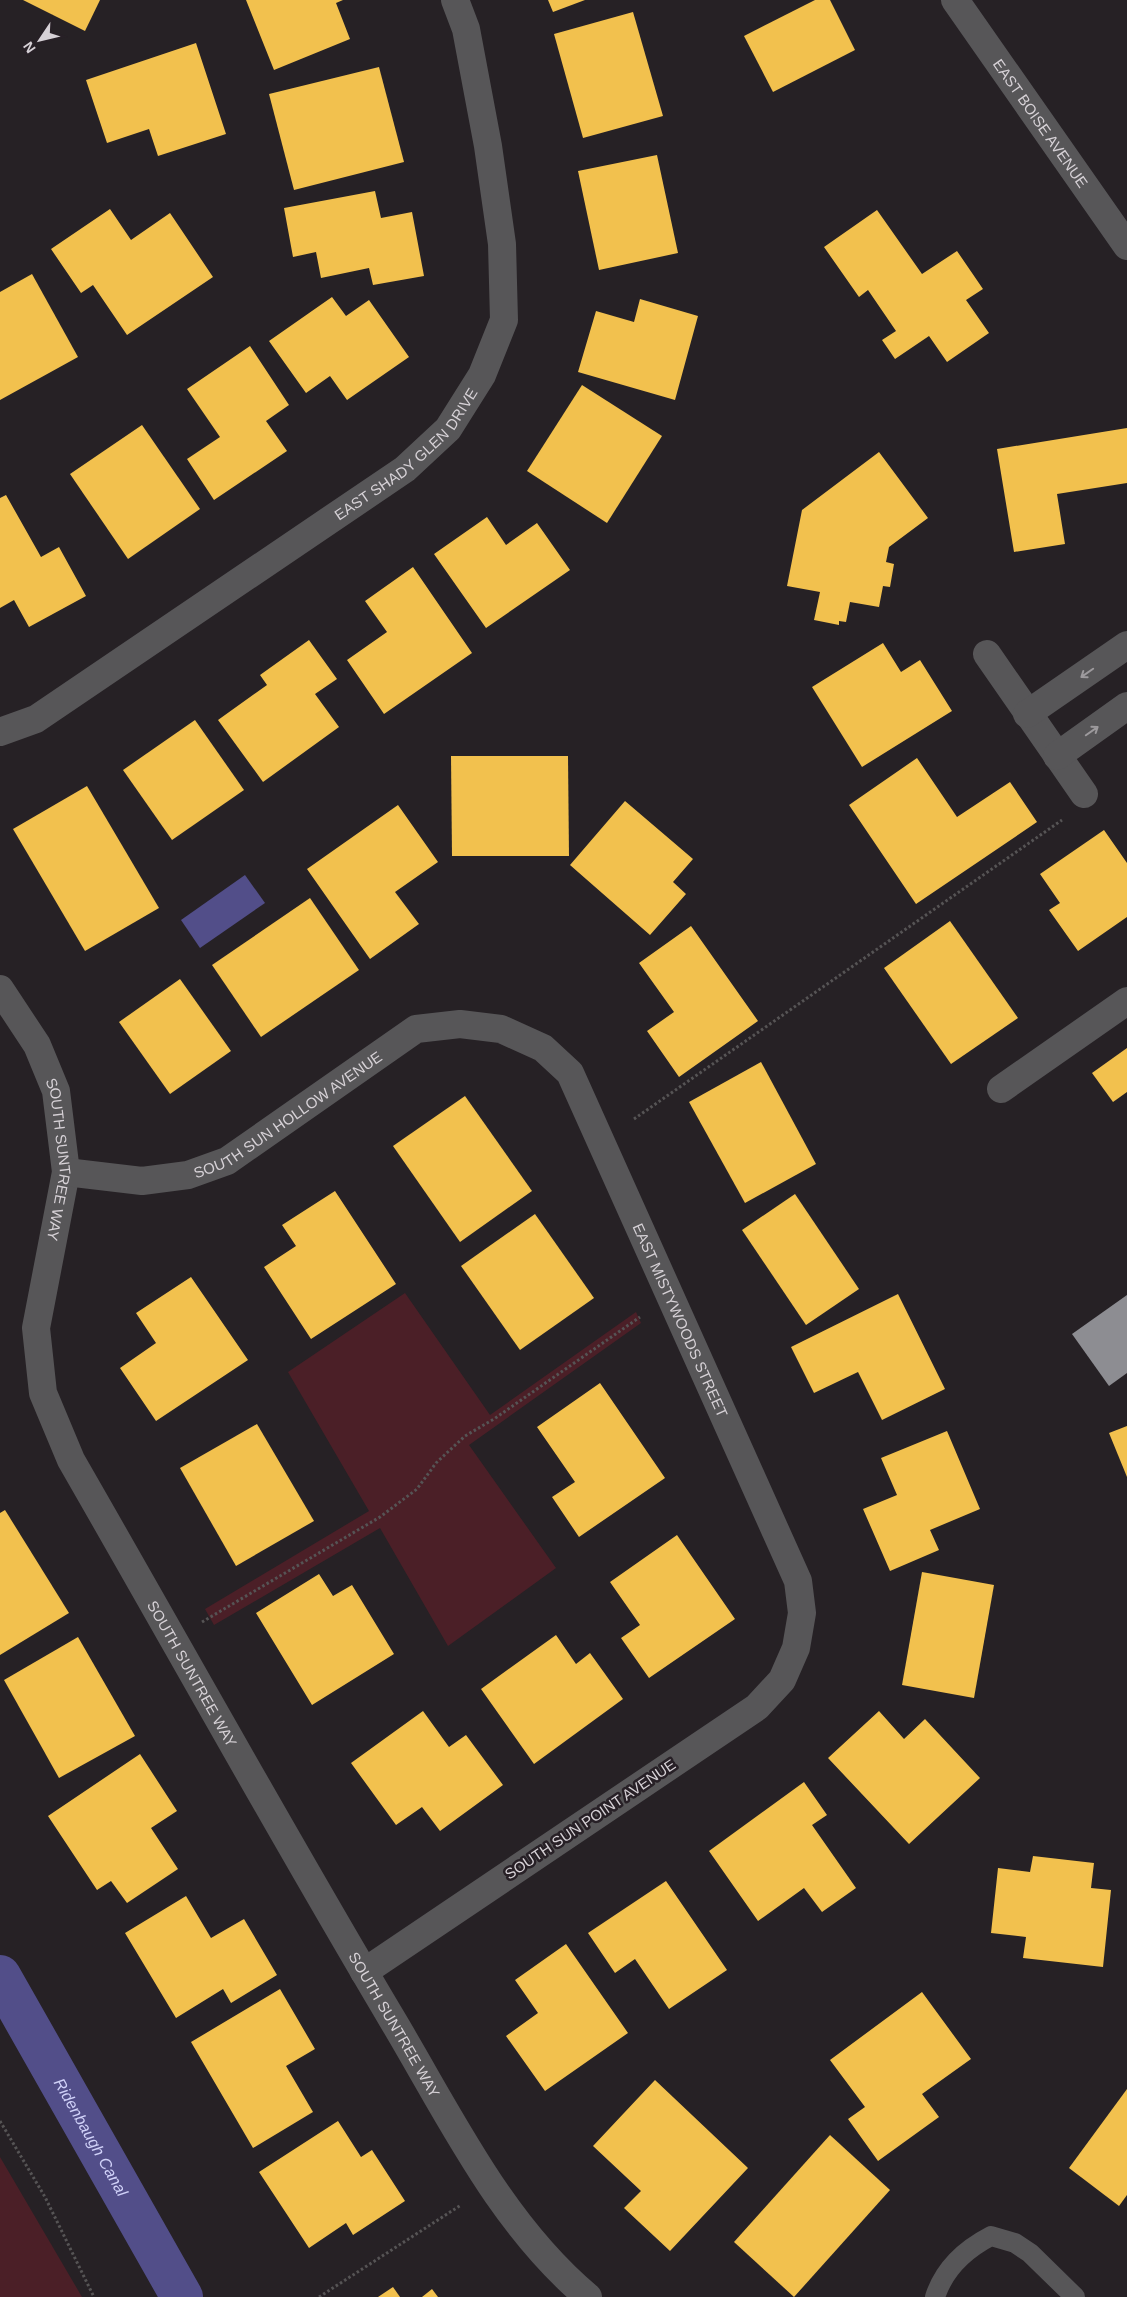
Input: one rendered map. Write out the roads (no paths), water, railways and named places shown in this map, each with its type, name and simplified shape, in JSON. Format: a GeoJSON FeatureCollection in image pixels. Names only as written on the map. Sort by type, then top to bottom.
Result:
{"type":"FeatureCollection","features":[{"type":"Feature","properties":{"kind":"street","name":"EAST SHADY GLEN DRIVE"},"geometry":{"type":"LineString","coordinates":[[0,732],[36,719],[405,469],[448,429],[482,375],[504,320],[502,244],[488,146],[466,29],[455,0]]}},
{"type":"Feature","properties":{"kind":"street","name":"EAST BOISE AVENUE"},"geometry":{"type":"LineString","coordinates":[[955,0],[1127,246]]}},
{"type":"Feature","properties":{"kind":"street"},"geometry":{"type":"LineString","coordinates":[[1027,714],[1127,645]]}},
{"type":"Feature","properties":{"kind":"street"},"geometry":{"type":"LineString","coordinates":[[986,654],[1084,794]]}},
{"type":"Feature","properties":{"kind":"street"},"geometry":{"type":"LineString","coordinates":[[1057,756],[1127,706]]}},
{"type":"Feature","properties":{"kind":"street","name":"SOUTH SUNTREE WAY"},"geometry":{"type":"LineString","coordinates":[[0,989],[37,1045],[56,1091],[66,1172],[36,1328],[43,1392],[71,1460],[364,1972],[490,2184],[520,2227],[565,2278],[588,2297]]}},
{"type":"Feature","properties":{"kind":"street"},"geometry":{"type":"LineString","coordinates":[[1001,1088],[1127,1001]]}},
{"type":"Feature","properties":{"kind":"street","name":"SOUTH SUN HOLLOW AVENUE"},"geometry":{"type":"LineString","coordinates":[[66,1172],[142,1181],[188,1175],[226,1161],[416,1028],[460,1024],[501,1029]]}},
{"type":"Feature","properties":{"kind":"street","name":"EAST MISTYWOODS STREET"},"geometry":{"type":"LineString","coordinates":[[501,1029],[543,1048],[570,1073],[798,1580],[802,1613],[796,1648]]}},
{"type":"Feature","properties":{"kind":"street","name":"SOUTH SUN POINT AVENUE"},"geometry":{"type":"LineString","coordinates":[[364,1972],[756,1707],[782,1680],[796,1648]]}},
{"type":"Feature","properties":{"kind":"lane"},"geometry":{"type":"LineString","coordinates":[[935,2297],[939,2284],[950,2268],[972,2246],[991,2236],[1015,2243],[1030,2253],[1075,2297]]}},
{"type":"Feature","properties":{"kind":"waterway","name":"Ridenbaugh Canal"},"geometry":{"type":"LineString","coordinates":[[0,1976],[182,2297]]}}]}
